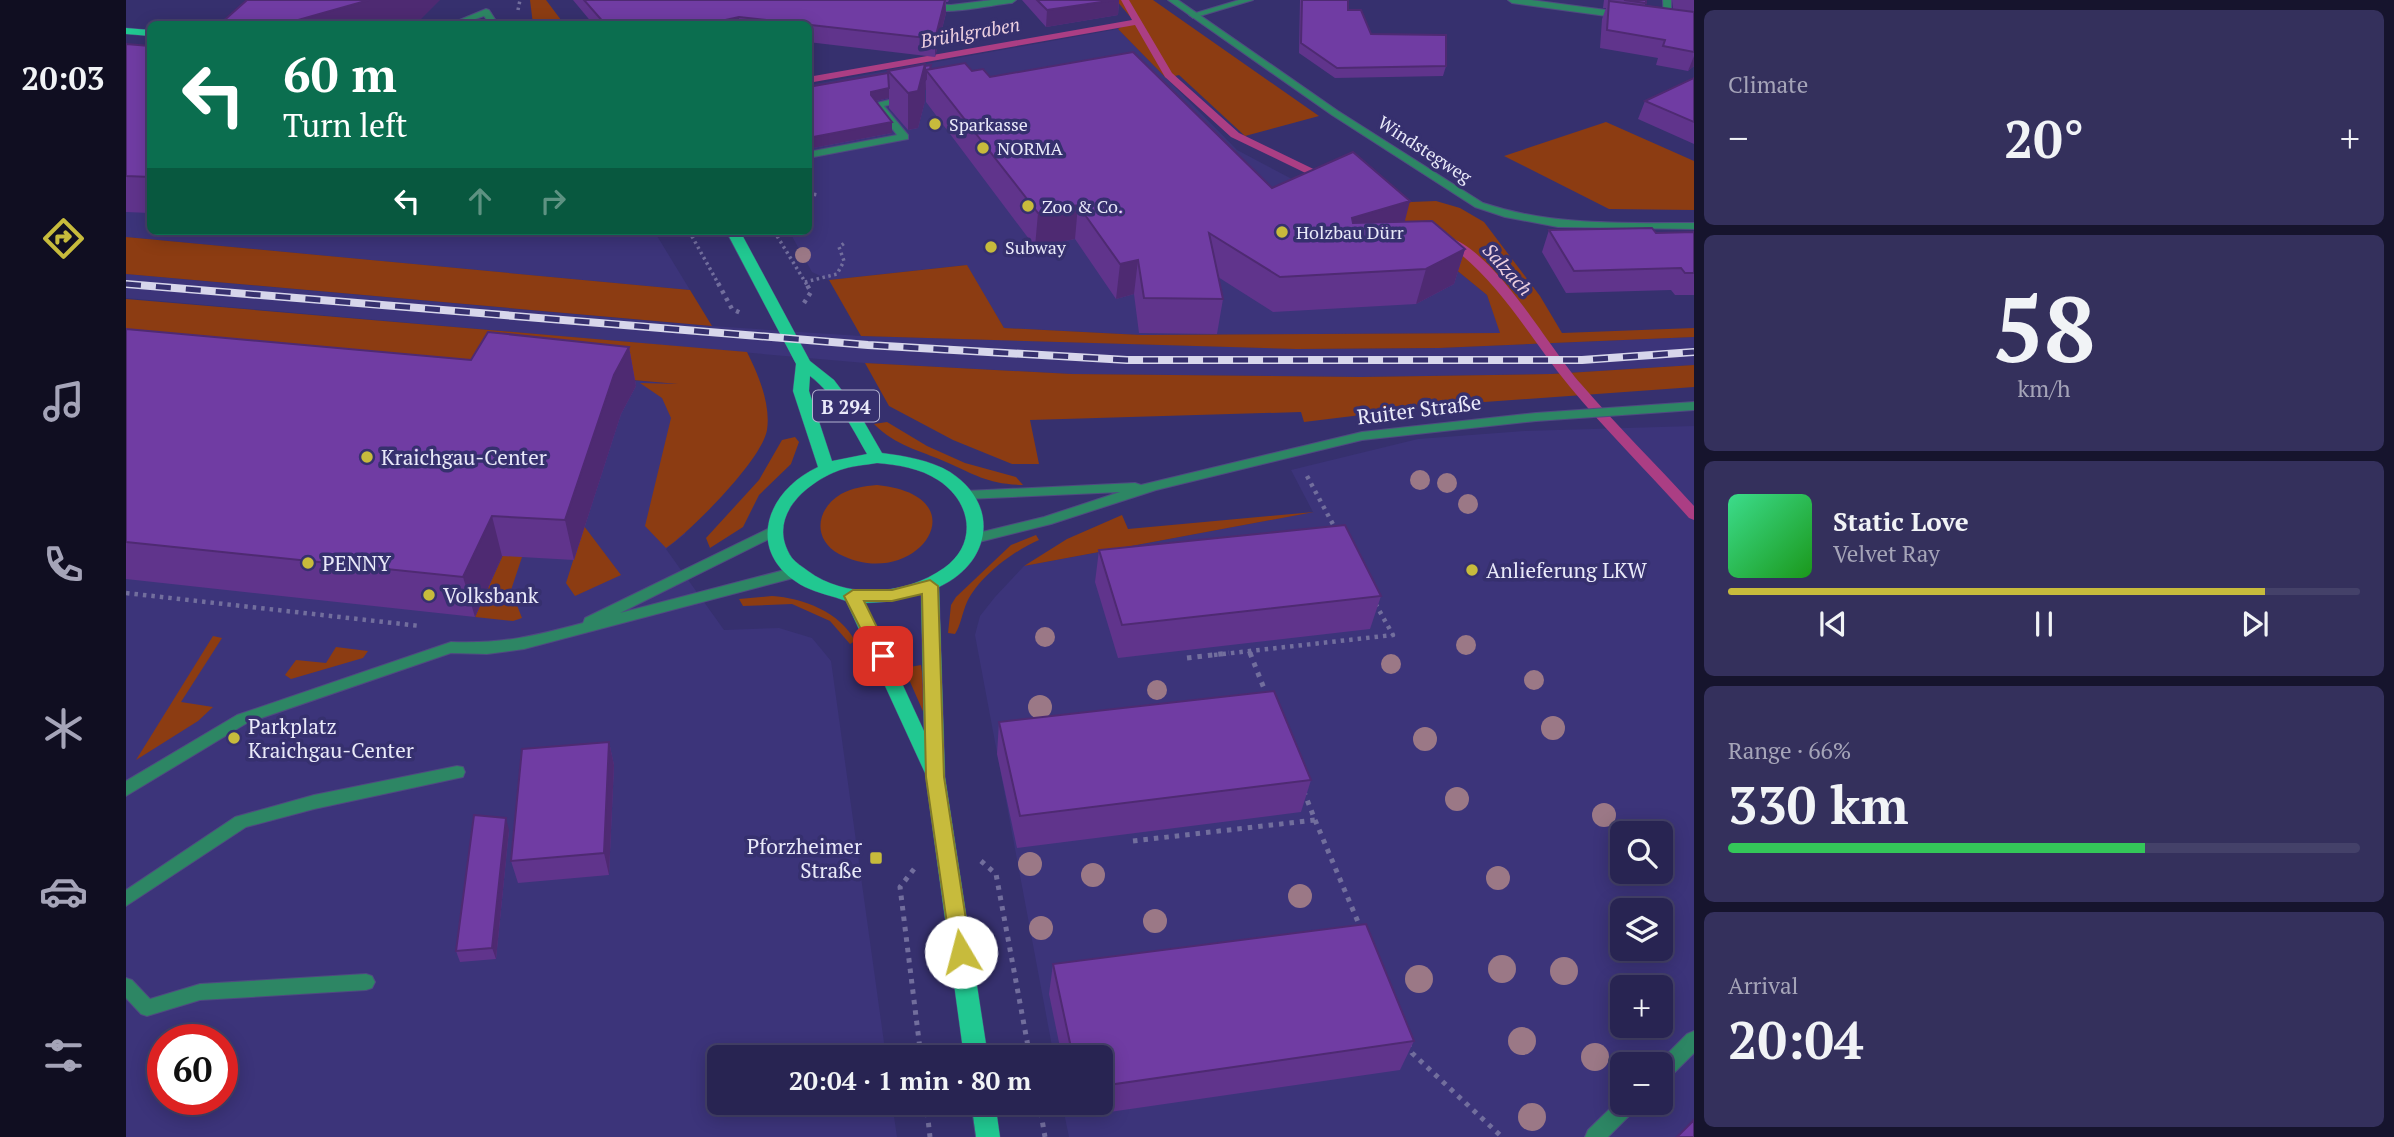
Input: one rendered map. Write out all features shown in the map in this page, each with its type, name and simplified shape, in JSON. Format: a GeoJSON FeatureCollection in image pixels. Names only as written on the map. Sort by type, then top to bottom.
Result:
{"type":"FeatureCollection","features":[{"type":"Feature","properties":{"kind":"main road"},"geometry":{"type":"LineString","coordinates":[[126,31],[147,33]]}},
{"type":"Feature","properties":{"kind":"main road","name":"B 294"},"geometry":{"type":"LineString","coordinates":[[735,235],[804,363],[829,383],[851,413],[877,458]]}},
{"type":"Feature","properties":{"kind":"main road","name":"B 294"},"geometry":{"type":"LineString","coordinates":[[804,363],[801,391],[826,467]]}},
{"type":"Feature","properties":{"kind":"main road"},"geometry":{"type":"LineString","coordinates":[[860,458],[877,458],[905,460],[929,468],[951,480],[966,495],[976,516],[975,538],[960,565],[930,586],[892,596],[853,596],[812,583],[784,559],[777,545],[774,531],[777,512],[788,494],[804,478],[826,467],[860,458]]}},
{"type":"Feature","properties":{"kind":"main road"},"geometry":{"type":"LineString","coordinates":[[930,586],[935,777],[974,1045]]}},
{"type":"Feature","properties":{"kind":"main road"},"geometry":{"type":"LineString","coordinates":[[853,596],[883,656],[935,777]]}},
{"type":"Feature","properties":{"kind":"main road"},"geometry":{"type":"LineString","coordinates":[[985,1115],[988,1137]]}},
{"type":"Feature","properties":{"kind":"street"},"geometry":{"type":"LineString","coordinates":[[913,6],[951,8],[1012,0]]}},
{"type":"Feature","properties":{"kind":"street","name":"Windstegweg"},"geometry":{"type":"LineString","coordinates":[[1172,0],[1335,113],[1479,205],[1505,215],[1558,225],[1694,226]]}},
{"type":"Feature","properties":{"kind":"street"},"geometry":{"type":"LineString","coordinates":[[1194,15],[1249,0]]}},
{"type":"Feature","properties":{"kind":"street"},"geometry":{"type":"LineString","coordinates":[[1512,0],[1629,16]]}},
{"type":"Feature","properties":{"kind":"street"},"geometry":{"type":"LineString","coordinates":[[1667,0],[1668,21]]}},
{"type":"Feature","properties":{"kind":"street"},"geometry":{"type":"LineString","coordinates":[[462,21],[489,10]]}},
{"type":"Feature","properties":{"kind":"street"},"geometry":{"type":"LineString","coordinates":[[480,21],[489,10]]}},
{"type":"Feature","properties":{"kind":"street"},"geometry":{"type":"LineString","coordinates":[[489,10],[493,21]]}},
{"type":"Feature","properties":{"kind":"street"},"geometry":{"type":"LineString","coordinates":[[1655,19],[1681,23]]}},
{"type":"Feature","properties":{"kind":"street"},"geometry":{"type":"LineString","coordinates":[[812,154],[904,137],[878,104],[917,97]]}},
{"type":"Feature","properties":{"kind":"street","name":"Ruiter Straße"},"geometry":{"type":"LineString","coordinates":[[975,538],[1046,521],[1153,486],[1362,436],[1536,417],[1694,406]]}},
{"type":"Feature","properties":{"kind":"street","name":"Ruiter Straße"},"geometry":{"type":"LineString","coordinates":[[966,495],[1153,486]]}},
{"type":"Feature","properties":{"kind":"street"},"geometry":{"type":"LineString","coordinates":[[568,634],[660,585],[774,531]]}},
{"type":"Feature","properties":{"kind":"street"},"geometry":{"type":"LineString","coordinates":[[126,789],[242,719],[451,647],[487,649],[568,634],[796,572]]}},
{"type":"Feature","properties":{"kind":"street"},"geometry":{"type":"LineString","coordinates":[[126,899],[241,822],[314,802],[457,772]]}},
{"type":"Feature","properties":{"kind":"street"},"geometry":{"type":"LineString","coordinates":[[126,986],[147,1008],[200,992],[366,982]]}},
{"type":"Feature","properties":{"kind":"street"},"geometry":{"type":"LineString","coordinates":[[1673,1061],[1694,1041]]}},
{"type":"Feature","properties":{"kind":"street"},"geometry":{"type":"LineString","coordinates":[[1595,1137],[1617,1115]]}},
{"type":"Feature","properties":{"kind":"path"},"geometry":{"type":"LineString","coordinates":[[812,194],[818,195]]}},
{"type":"Feature","properties":{"kind":"path"},"geometry":{"type":"LineString","coordinates":[[691,235],[732,309]]}},
{"type":"Feature","properties":{"kind":"path"},"geometry":{"type":"LineString","coordinates":[[776,235],[811,292]]}},
{"type":"Feature","properties":{"kind":"path"},"geometry":{"type":"LineString","coordinates":[[805,282],[837,274],[844,261],[839,247],[846,242]]}},
{"type":"Feature","properties":{"kind":"path"},"geometry":{"type":"LineString","coordinates":[[1294,451],[1340,537]]}},
{"type":"Feature","properties":{"kind":"path"},"geometry":{"type":"LineString","coordinates":[[126,593],[430,627]]}},
{"type":"Feature","properties":{"kind":"path"},"geometry":{"type":"LineString","coordinates":[[1187,658],[1393,635],[1373,598]]}},
{"type":"Feature","properties":{"kind":"path"},"geometry":{"type":"LineString","coordinates":[[1249,651],[1269,703]]}},
{"type":"Feature","properties":{"kind":"path"},"geometry":{"type":"LineString","coordinates":[[1300,781],[1366,943]]}},
{"type":"Feature","properties":{"kind":"path"},"geometry":{"type":"LineString","coordinates":[[1133,841],[1315,820]]}},
{"type":"Feature","properties":{"kind":"path"},"geometry":{"type":"LineString","coordinates":[[996,874],[1028,1045]]}},
{"type":"Feature","properties":{"kind":"path"},"geometry":{"type":"LineString","coordinates":[[900,887],[920,1045]]}},
{"type":"Feature","properties":{"kind":"path"},"geometry":{"type":"LineString","coordinates":[[1407,1041],[1412,1053],[1502,1137]]}},
{"type":"Feature","properties":{"kind":"path"},"geometry":{"type":"LineString","coordinates":[[927,1115],[930,1137]]}},
{"type":"Feature","properties":{"kind":"path"},"geometry":{"type":"LineString","coordinates":[[1041,1115],[1045,1137]]}},
{"type":"Feature","properties":{"kind":"shaded area"},"geometry":{"type":"Polygon","coordinates":[[[530,0],[546,0],[562,21],[533,21],[530,0]]]}},
{"type":"Feature","properties":{"kind":"shaded area"},"geometry":{"type":"Polygon","coordinates":[[[1116,0],[1153,0],[1319,116],[1245,136],[1179,75],[1166,78],[1118,29],[1133,20],[1116,0]]]}},
{"type":"Feature","properties":{"kind":"shaded area"},"geometry":{"type":"Polygon","coordinates":[[[1118,29],[1237,150],[1309,188],[1405,228],[1487,295],[1501,333],[1141,335],[1004,328],[966,265],[829,280],[812,272],[791,235],[812,235],[812,84],[1118,29]]]}},
{"type":"Feature","properties":{"kind":"shaded area"},"geometry":{"type":"Polygon","coordinates":[[[126,79],[147,80],[147,235],[656,235],[690,290],[126,237],[126,79]]]}},
{"type":"Feature","properties":{"kind":"shaded area"},"geometry":{"type":"Polygon","coordinates":[[[1606,122],[1694,161],[1694,210],[1609,209],[1504,156],[1606,122]]]}},
{"type":"Feature","properties":{"kind":"shaded area"},"geometry":{"type":"Polygon","coordinates":[[[1436,201],[1460,208],[1484,222],[1540,296],[1562,333],[1694,328],[1694,337],[1439,348],[1296,349],[861,336],[829,280],[967,265],[1004,328],[1141,335],[1500,333],[1487,295],[1405,228],[1381,217],[1411,202],[1436,201]]]}},
{"type":"Feature","properties":{"kind":"shaded area"},"geometry":{"type":"Polygon","coordinates":[[[126,237],[690,290],[712,326],[126,274],[126,237]]]}},
{"type":"Feature","properties":{"kind":"shaded area"},"geometry":{"type":"Polygon","coordinates":[[[126,274],[696,325],[861,336],[1306,349],[1439,348],[1694,337],[1694,365],[1551,374],[1361,377],[1072,374],[865,363],[126,298],[126,274]]]}},
{"type":"Feature","properties":{"kind":"shaded area"},"geometry":{"type":"Polygon","coordinates":[[[126,299],[747,352],[765,400],[767,430],[753,459],[724,494],[692,527],[666,548],[645,526],[671,418],[662,398],[640,383],[678,384],[126,335],[126,299]]]}},
{"type":"Feature","properties":{"kind":"shaded area"},"geometry":{"type":"Polygon","coordinates":[[[126,335],[720,388],[685,534],[666,549],[724,630],[779,628],[812,638],[831,661],[884,1045],[707,1045],[707,1115],[894,1115],[897,1137],[126,1137],[126,335]]]}},
{"type":"Feature","properties":{"kind":"shaded area"},"geometry":{"type":"Polygon","coordinates":[[[865,363],[1072,374],[1361,377],[1551,374],[1694,365],[1694,387],[1443,405],[1304,422],[1301,412],[1030,420],[1039,464],[1012,464],[953,440],[889,406],[865,363]]]}},
{"type":"Feature","properties":{"kind":"shaded area"},"geometry":{"type":"Polygon","coordinates":[[[887,422],[927,446],[965,463],[1016,477],[1023,485],[982,478],[908,447],[874,424],[887,422]]]}},
{"type":"Feature","properties":{"kind":"shaded area"},"geometry":{"type":"Polygon","coordinates":[[[1694,426],[1694,1137],[1069,1137],[1064,1115],[1113,1115],[1113,1045],[1052,1045],[975,635],[980,616],[1024,566],[1313,512],[1291,470],[1418,439],[1524,431],[1694,426]]]}},
{"type":"Feature","properties":{"kind":"shaded area"},"geometry":{"type":"Polygon","coordinates":[[[795,437],[799,442],[791,464],[759,495],[743,527],[710,548],[706,538],[759,480],[782,440],[795,437]]]}},
{"type":"Feature","properties":{"kind":"shaded area"},"geometry":{"type":"Polygon","coordinates":[[[877,485],[909,493],[927,506],[932,522],[927,539],[913,553],[892,562],[867,563],[839,554],[830,548],[821,532],[820,524],[826,508],[845,492],[877,485]]]}},
{"type":"Feature","properties":{"kind":"shaded area"},"geometry":{"type":"Polygon","coordinates":[[[528,500],[522,557],[511,590],[522,618],[513,621],[475,617],[528,500]]]}},
{"type":"Feature","properties":{"kind":"shaded area"},"geometry":{"type":"Polygon","coordinates":[[[1314,512],[1024,566],[1067,539],[1122,515],[1128,529],[1314,512]]]}},
{"type":"Feature","properties":{"kind":"shaded area"},"geometry":{"type":"Polygon","coordinates":[[[584,526],[621,575],[575,596],[566,583],[584,526]]]}},
{"type":"Feature","properties":{"kind":"shaded area"},"geometry":{"type":"Polygon","coordinates":[[[1036,535],[1039,540],[1018,551],[988,574],[967,602],[955,634],[948,633],[951,605],[956,597],[1011,545],[1036,535]]]}},
{"type":"Feature","properties":{"kind":"shaded area"},"geometry":{"type":"Polygon","coordinates":[[[772,596],[808,603],[819,608],[840,622],[855,641],[850,644],[830,621],[792,604],[743,606],[739,599],[772,596]]]}},
{"type":"Feature","properties":{"kind":"shaded area"},"geometry":{"type":"Polygon","coordinates":[[[213,636],[222,638],[181,702],[213,707],[198,721],[136,760],[213,636]]]}},
{"type":"Feature","properties":{"kind":"shaded area"},"geometry":{"type":"Polygon","coordinates":[[[336,647],[368,651],[363,658],[291,679],[285,675],[296,660],[326,663],[336,647]]]}},
{"type":"Feature","properties":{"kind":"shaded area"},"geometry":{"type":"Polygon","coordinates":[[[921,665],[929,725],[904,668],[921,665]]]}},
{"type":"Feature","properties":{"kind":"building"},"geometry":{"type":"Polygon","coordinates":[[[247,0],[369,0],[295,21],[223,21],[247,0]]]}},
{"type":"Feature","properties":{"kind":"building"},"geometry":{"type":"Polygon","coordinates":[[[584,0],[945,0],[935,39],[812,25],[812,21],[739,17],[721,21],[602,21],[584,0]]]}},
{"type":"Feature","properties":{"kind":"building"},"geometry":{"type":"Polygon","coordinates":[[[1037,0],[1115,0],[1047,10],[1037,0]]]}},
{"type":"Feature","properties":{"kind":"building"},"geometry":{"type":"Polygon","coordinates":[[[1302,0],[1348,0],[1348,10],[1361,10],[1371,34],[1446,35],[1446,66],[1337,68],[1301,43],[1302,0]]]}},
{"type":"Feature","properties":{"kind":"building"},"geometry":{"type":"Polygon","coordinates":[[[1624,0],[1646,0],[1646,3],[1624,0]]]}},
{"type":"Feature","properties":{"kind":"building"},"geometry":{"type":"Polygon","coordinates":[[[1609,1],[1694,12],[1694,52],[1663,46],[1665,40],[1607,30],[1609,1]]]}},
{"type":"Feature","properties":{"kind":"building"},"geometry":{"type":"Polygon","coordinates":[[[126,44],[147,46],[147,177],[126,176],[126,44]]]}},
{"type":"Feature","properties":{"kind":"building"},"geometry":{"type":"Polygon","coordinates":[[[1133,52],[1272,188],[1353,152],[1410,201],[1352,218],[1353,223],[1432,221],[1465,249],[1426,269],[1280,277],[1209,233],[1223,299],[1144,298],[1138,260],[1120,264],[1078,205],[1038,213],[926,70],[965,63],[972,71],[983,69],[990,77],[1133,52]]]}},
{"type":"Feature","properties":{"kind":"building"},"geometry":{"type":"Polygon","coordinates":[[[925,64],[918,91],[908,93],[888,71],[925,64]]]}},
{"type":"Feature","properties":{"kind":"building"},"geometry":{"type":"Polygon","coordinates":[[[931,65],[930,69],[926,70],[925,80],[925,66],[931,65]]]}},
{"type":"Feature","properties":{"kind":"building"},"geometry":{"type":"Polygon","coordinates":[[[888,73],[889,88],[871,92],[871,95],[892,122],[812,137],[812,86],[888,73]]]}},
{"type":"Feature","properties":{"kind":"building"},"geometry":{"type":"Polygon","coordinates":[[[1694,78],[1694,122],[1645,101],[1694,78]]]}},
{"type":"Feature","properties":{"kind":"building"},"geometry":{"type":"Polygon","coordinates":[[[1652,228],[1656,233],[1694,232],[1694,273],[1685,273],[1681,268],[1574,271],[1549,230],[1652,228]]]}},
{"type":"Feature","properties":{"kind":"building","name":"Kraichgau-Center"},"geometry":{"type":"Polygon","coordinates":[[[126,329],[471,360],[488,332],[629,347],[614,375],[565,520],[492,516],[463,577],[126,542],[126,329]]]}},
{"type":"Feature","properties":{"kind":"building"},"geometry":{"type":"Polygon","coordinates":[[[1345,525],[1381,596],[1122,625],[1099,550],[1345,525]]]}},
{"type":"Feature","properties":{"kind":"building"},"geometry":{"type":"Polygon","coordinates":[[[1274,691],[1311,780],[1020,816],[999,722],[1274,691]]]}},
{"type":"Feature","properties":{"kind":"building"},"geometry":{"type":"Polygon","coordinates":[[[609,742],[604,853],[511,861],[522,749],[609,742]]]}},
{"type":"Feature","properties":{"kind":"building"},"geometry":{"type":"Polygon","coordinates":[[[474,815],[506,818],[492,948],[456,951],[474,815]]]}},
{"type":"Feature","properties":{"kind":"building"},"geometry":{"type":"Polygon","coordinates":[[[1366,924],[1414,1041],[1113,1084],[1113,1045],[1070,1045],[1053,964],[1366,924]]]}},
{"type":"Feature","properties":{"kind":"building"},"geometry":{"type":"Polygon","coordinates":[[[1694,1120],[1694,1137],[1677,1137],[1694,1120]]]}},
{"type":"Feature","properties":{"kind":"waterway","name":"Salzach"},"geometry":{"type":"LineString","coordinates":[[1125,0],[1138,22]]}},
{"type":"Feature","properties":{"kind":"waterway","name":"Brühlgraben"},"geometry":{"type":"LineString","coordinates":[[812,79],[1138,22]]}},
{"type":"Feature","properties":{"kind":"waterway","name":"Salzach"},"geometry":{"type":"LineString","coordinates":[[1138,22],[1168,75],[1235,135],[1328,180]]}},
{"type":"Feature","properties":{"kind":"waterway","name":"Salzach"},"geometry":{"type":"LineString","coordinates":[[1449,240],[1487,270],[1518,307],[1575,385],[1694,515]]}},
{"type":"Feature","properties":{"kind":"railway"},"geometry":{"type":"LineString","coordinates":[[135,285],[126,284],[868,345],[1127,360],[1582,360],[1694,352]]}},
{"type":"Feature","properties":{"kind":"place","name":"Sparkasse"},"geometry":{"type":"Point","coordinates":[935,124]}},
{"type":"Feature","properties":{"kind":"place","name":"NORMA"},"geometry":{"type":"Point","coordinates":[983,148]}},
{"type":"Feature","properties":{"kind":"place","name":"Zoo & Co."},"geometry":{"type":"Point","coordinates":[1028,206]}},
{"type":"Feature","properties":{"kind":"place","name":"Holzbau Dürr"},"geometry":{"type":"Point","coordinates":[1282,232]}},
{"type":"Feature","properties":{"kind":"place","name":"Subway"},"geometry":{"type":"Point","coordinates":[991,247]}},
{"type":"Feature","properties":{"kind":"place","name":"Kraichgau-Center"},"geometry":{"type":"Point","coordinates":[367,457]}},
{"type":"Feature","properties":{"kind":"place","name":"PENNY"},"geometry":{"type":"Point","coordinates":[308,563]}},
{"type":"Feature","properties":{"kind":"place","name":"Anlieferung LKW"},"geometry":{"type":"Point","coordinates":[1472,570]}},
{"type":"Feature","properties":{"kind":"place","name":"Volksbank"},"geometry":{"type":"Point","coordinates":[429,595]}},
{"type":"Feature","properties":{"kind":"place","name":"Parkplatz Kraichgau-Center"},"geometry":{"type":"Point","coordinates":[234,738]}},
{"type":"Feature","properties":{"kind":"place","name":"Pforzheimer Straße"},"geometry":{"type":"Point","coordinates":[876,858]}},
{"type":"Feature","properties":{"kind":"route"},"geometry":{"type":"LineString","coordinates":[[883,656],[853,596],[892,596],[930,586],[935,777],[961,952]]}}]}
